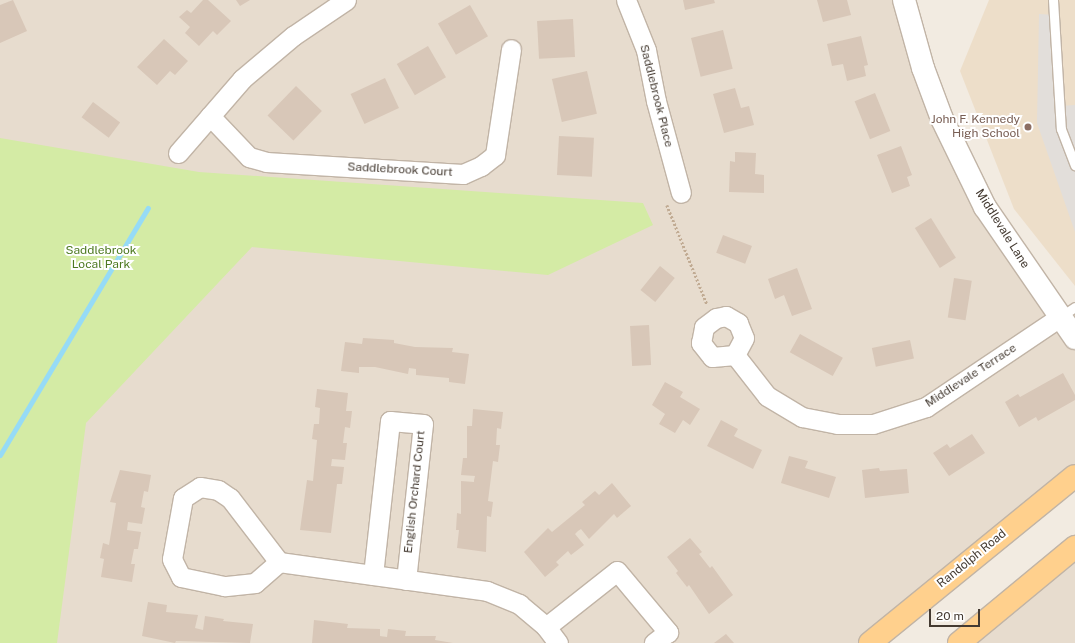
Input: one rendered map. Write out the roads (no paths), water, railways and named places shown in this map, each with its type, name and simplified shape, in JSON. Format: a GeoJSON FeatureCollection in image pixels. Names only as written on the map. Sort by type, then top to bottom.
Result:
{"type":"FeatureCollection","features":[{"type":"Feature","properties":{"kind":"main road","name":"Randolph Road"},"geometry":{"type":"LineString","coordinates":[[870,643],[1075,476]]}},
{"type":"Feature","properties":{"kind":"main road"},"geometry":{"type":"LineString","coordinates":[[959,643],[1075,548]]}},
{"type":"Feature","properties":{"kind":"street"},"geometry":{"type":"LineString","coordinates":[[178,153],[242,79],[293,36],[346,0]]}},
{"type":"Feature","properties":{"kind":"street","name":"Saddlebrook Place"},"geometry":{"type":"LineString","coordinates":[[626,0],[646,50],[656,100],[681,193]]}},
{"type":"Feature","properties":{"kind":"street","name":"Middlevale Lane"},"geometry":{"type":"LineString","coordinates":[[904,0],[923,68],[945,126],[985,207],[1067,312],[1075,338]]}},
{"type":"Feature","properties":{"kind":"street","name":"Saddlebrook Court"},"geometry":{"type":"LineString","coordinates":[[210,116],[249,157],[266,162],[463,174],[481,166],[494,154],[511,49]]}},
{"type":"Feature","properties":{"kind":"street","name":"Middlevale Terrace"},"geometry":{"type":"LineString","coordinates":[[735,355],[767,396],[802,416],[837,424],[873,424],[926,407],[1067,312]]}},
{"type":"Feature","properties":{"kind":"street"},"geometry":{"type":"LineString","coordinates":[[726,316],[738,323],[744,338],[735,355],[712,357],[701,343],[704,327],[716,318],[726,316]]}},
{"type":"Feature","properties":{"kind":"street","name":"English Orchard Court"},"geometry":{"type":"LineString","coordinates":[[373,575],[390,421],[423,424],[406,580]]}},
{"type":"Feature","properties":{"kind":"street"},"geometry":{"type":"LineString","coordinates":[[279,562],[255,583],[224,586],[181,577],[172,559],[183,498],[200,487],[218,490],[230,498],[279,562],[487,591],[519,604],[546,627],[558,643]]}},
{"type":"Feature","properties":{"kind":"street"},"geometry":{"type":"LineString","coordinates":[[546,627],[617,571],[668,632],[654,643]]}},
{"type":"Feature","properties":{"kind":"lane"},"geometry":{"type":"LineString","coordinates":[[1053,0],[1056,15],[1060,129],[1075,165]]}},
{"type":"Feature","properties":{"kind":"waterway"},"geometry":{"type":"LineString","coordinates":[[0,455],[148,208]]}},
{"type":"Feature","properties":{"kind":"place","name":"John F. Kennedy High School"},"geometry":{"type":"Point","coordinates":[1028,127]}},
{"type":"Feature","properties":{"kind":"park label","name":"Saddlebrook Local Park"},"geometry":{"type":"Point","coordinates":[101,258]}}]}
